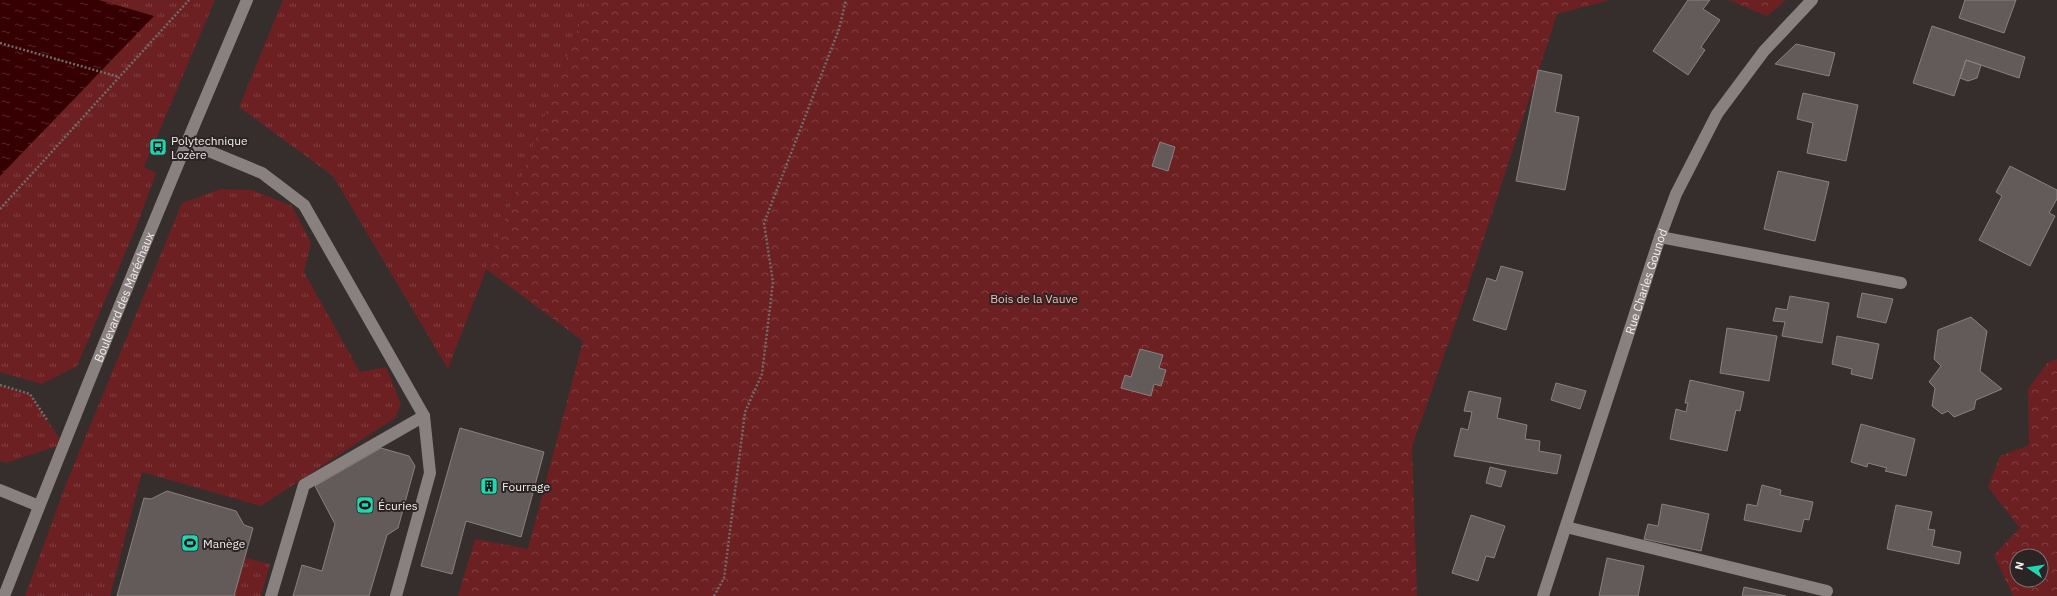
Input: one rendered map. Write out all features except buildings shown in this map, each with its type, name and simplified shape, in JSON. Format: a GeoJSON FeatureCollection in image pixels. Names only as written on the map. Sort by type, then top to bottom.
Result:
{"type":"FeatureCollection","features":[{"type":"Feature","properties":{"kind":"street","name":"Boulevard des Maréchaux"},"geometry":{"type":"LineString","coordinates":[[4,596],[63,444],[186,142],[247,0]]}},
{"type":"Feature","properties":{"kind":"street","name":"Rue Charles Gounod"},"geometry":{"type":"LineString","coordinates":[[1543,596],[1660,237],[1676,194],[1717,114],[1764,51],[1812,0]]}},
{"type":"Feature","properties":{"kind":"street"},"geometry":{"type":"LineString","coordinates":[[186,142],[262,173],[304,205],[424,416],[430,473],[396,596]]}},
{"type":"Feature","properties":{"kind":"street"},"geometry":{"type":"LineString","coordinates":[[1660,237],[1902,283]]}},
{"type":"Feature","properties":{"kind":"street"},"geometry":{"type":"LineString","coordinates":[[271,596],[304,485],[424,416]]}},
{"type":"Feature","properties":{"kind":"street"},"geometry":{"type":"LineString","coordinates":[[0,490],[39,506]]}},
{"type":"Feature","properties":{"kind":"street"},"geometry":{"type":"LineString","coordinates":[[1566,527],[1827,591]]}},
{"type":"Feature","properties":{"kind":"path"},"geometry":{"type":"LineString","coordinates":[[0,209],[189,0]]}},
{"type":"Feature","properties":{"kind":"path"},"geometry":{"type":"LineString","coordinates":[[714,596],[724,578],[745,412],[762,374],[772,282],[764,223],[839,29],[846,0]]}},
{"type":"Feature","properties":{"kind":"path"},"geometry":{"type":"LineString","coordinates":[[0,43],[119,77]]}},
{"type":"Feature","properties":{"kind":"path"},"geometry":{"type":"LineString","coordinates":[[0,385],[30,394],[63,444]]}},
{"type":"Feature","properties":{"kind":"green space"},"geometry":{"type":"Polygon","coordinates":[[[0,0],[215,0],[144,167],[156,173],[137,225],[77,366],[42,384],[0,372],[0,0]]]}},
{"type":"Feature","properties":{"kind":"green space"},"geometry":{"type":"Polygon","coordinates":[[[283,0],[589,0],[448,369],[333,176],[239,107],[283,0]]]}},
{"type":"Feature","properties":{"kind":"green space","name":"Bois de la Vauve"},"geometry":{"type":"Polygon","coordinates":[[[589,0],[1610,0],[1557,14],[1464,299],[1412,446],[1417,596],[458,596],[475,539],[528,549],[583,341],[486,269],[589,0]]]}},
{"type":"Feature","properties":{"kind":"green space"},"geometry":{"type":"Polygon","coordinates":[[[1728,0],[1786,0],[1767,16],[1728,0]]]}},
{"type":"Feature","properties":{"kind":"green space"},"geometry":{"type":"Polygon","coordinates":[[[221,189],[252,190],[292,206],[311,243],[304,272],[360,372],[386,367],[401,404],[395,418],[261,506],[142,472],[110,596],[25,596],[66,484],[182,203],[221,189]]]}},
{"type":"Feature","properties":{"kind":"green space"},"geometry":{"type":"Polygon","coordinates":[[[2057,359],[2057,596],[2013,596],[2009,588],[2049,588],[2049,548],[2009,548],[2009,587],[1994,555],[2020,528],[1988,487],[2000,456],[2029,445],[2028,389],[2047,363],[2057,359]]]}},
{"type":"Feature","properties":{"kind":"green space"},"geometry":{"type":"Polygon","coordinates":[[[0,386],[30,394],[63,444],[6,463],[0,461],[0,386]]]}},
{"type":"Feature","properties":{"kind":"green space"},"geometry":{"type":"Polygon","coordinates":[[[245,558],[270,564],[261,596],[234,596],[245,558]]]}},
{"type":"Feature","properties":{"kind":"water"},"geometry":{"type":"Polygon","coordinates":[[[0,0],[99,0],[154,16],[0,176],[0,0]]]}},
{"type":"Feature","properties":{"kind":"place","name":"Polytechnique Lozère"},"geometry":{"type":"Point","coordinates":[158,147]}},
{"type":"Feature","properties":{"kind":"place","name":"Fourrage"},"geometry":{"type":"Point","coordinates":[489,486]}},
{"type":"Feature","properties":{"kind":"place","name":"Écuries"},"geometry":{"type":"Point","coordinates":[365,505]}},
{"type":"Feature","properties":{"kind":"place","name":"Manège"},"geometry":{"type":"Point","coordinates":[190,543]}}]}
